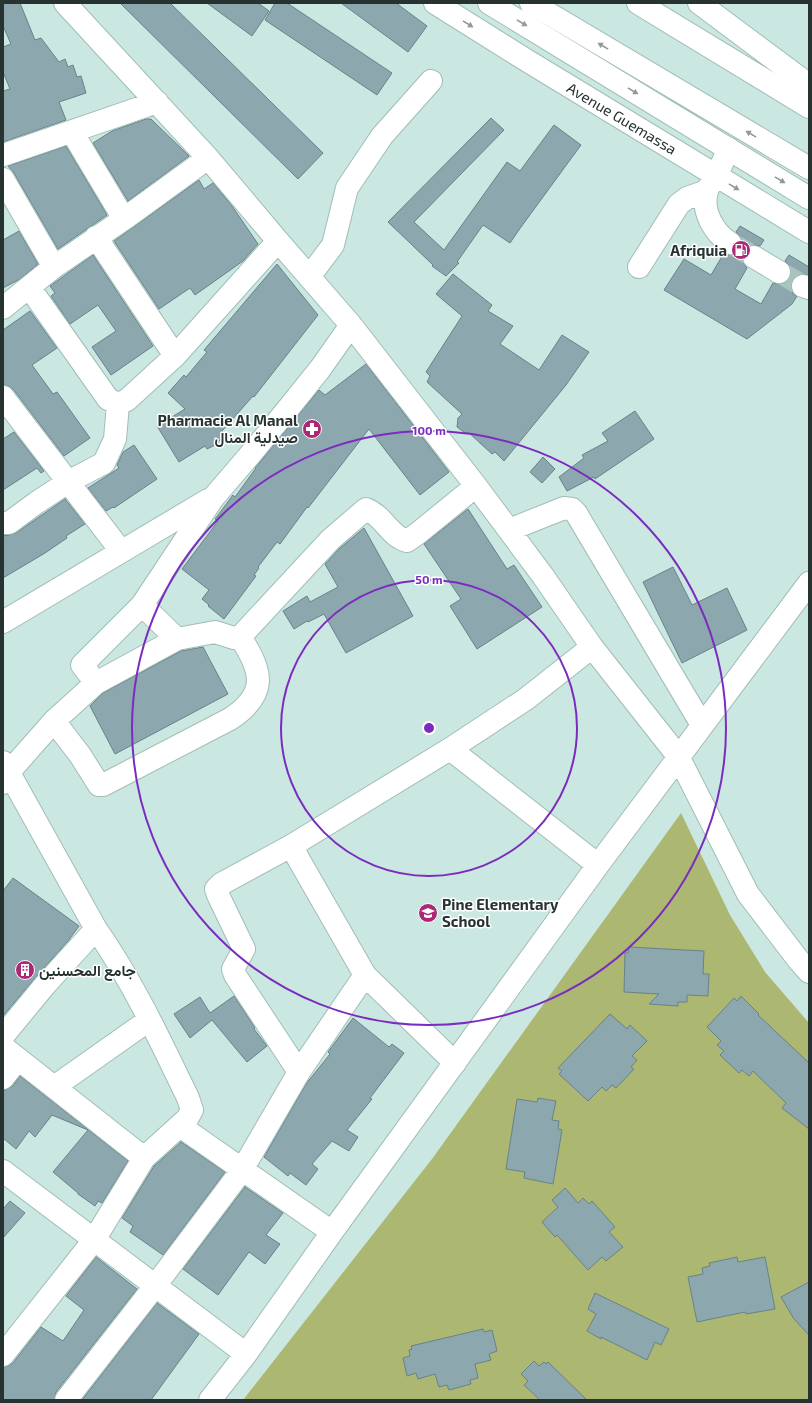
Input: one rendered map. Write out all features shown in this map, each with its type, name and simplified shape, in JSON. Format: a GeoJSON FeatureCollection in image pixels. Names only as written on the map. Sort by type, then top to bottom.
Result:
{"type":"FeatureCollection","features":[{"type":"Feature","properties":{"kind":"street"},"geometry":{"type":"LineString","coordinates":[[65,3],[208,158],[351,325],[476,486],[543,576],[592,647],[678,756],[748,894],[809,972]]}},
{"type":"Feature","properties":{"kind":"street","name":"Avenue Guemassa"},"geometry":{"type":"LineString","coordinates":[[435,3],[526,60],[711,183],[809,232]]}},
{"type":"Feature","properties":{"kind":"street","name":"Avenue Guemassa"},"geometry":{"type":"LineString","coordinates":[[489,3],[809,198]]}},
{"type":"Feature","properties":{"kind":"street"},"geometry":{"type":"LineString","coordinates":[[531,3],[809,168]]}},
{"type":"Feature","properties":{"kind":"street"},"geometry":{"type":"LineString","coordinates":[[638,3],[809,107]]}},
{"type":"Feature","properties":{"kind":"street"},"geometry":{"type":"LineString","coordinates":[[699,3],[809,85]]}},
{"type":"Feature","properties":{"kind":"street"},"geometry":{"type":"LineString","coordinates":[[309,277],[333,245],[347,188],[382,136],[431,81]]}},
{"type":"Feature","properties":{"kind":"street"},"geometry":{"type":"LineString","coordinates":[[3,155],[157,102]]}},
{"type":"Feature","properties":{"kind":"street"},"geometry":{"type":"LineString","coordinates":[[72,132],[124,219]]}},
{"type":"Feature","properties":{"kind":"street"},"geometry":{"type":"LineString","coordinates":[[729,149],[711,183],[706,203],[707,214],[712,224],[723,239],[730,243]]}},
{"type":"Feature","properties":{"kind":"street"},"geometry":{"type":"LineString","coordinates":[[3,308],[54,266],[124,219],[208,158]]}},
{"type":"Feature","properties":{"kind":"street"},"geometry":{"type":"LineString","coordinates":[[3,179],[54,266]]}},
{"type":"Feature","properties":{"kind":"street"},"geometry":{"type":"LineString","coordinates":[[639,267],[679,204],[711,183]]}},
{"type":"Feature","properties":{"kind":"street"},"geometry":{"type":"LineString","coordinates":[[96,237],[174,356]]}},
{"type":"Feature","properties":{"kind":"street"},"geometry":{"type":"LineString","coordinates":[[118,404],[127,400],[174,356],[278,241]]}},
{"type":"Feature","properties":{"kind":"street"},"geometry":{"type":"LineString","coordinates":[[754,257],[779,272]]}},
{"type":"Feature","properties":{"kind":"street"},"geometry":{"type":"LineString","coordinates":[[28,287],[108,399],[118,404]]}},
{"type":"Feature","properties":{"kind":"street"},"geometry":{"type":"LineString","coordinates":[[96,683],[82,665],[142,605],[213,498],[301,392],[351,325]]}},
{"type":"Feature","properties":{"kind":"street"},"geometry":{"type":"LineString","coordinates":[[3,397],[121,551]]}},
{"type":"Feature","properties":{"kind":"street"},"geometry":{"type":"LineString","coordinates":[[3,523],[9,523],[68,482],[104,463],[115,439],[118,404]]}},
{"type":"Feature","properties":{"kind":"street"},"geometry":{"type":"LineString","coordinates":[[3,1355],[94,1240],[144,1158],[180,1126],[192,1110],[191,1104],[150,1020],[124,972],[96,929],[5,772],[54,721],[96,683],[177,639],[215,632],[234,638],[240,638],[332,539],[366,509],[373,511],[400,539],[407,541],[476,486]]}},
{"type":"Feature","properties":{"kind":"street"},"geometry":{"type":"LineString","coordinates":[[3,622],[213,498]]}},
{"type":"Feature","properties":{"kind":"street"},"geometry":{"type":"LineString","coordinates":[[509,530],[564,508],[572,509],[576,512],[702,725]]}},
{"type":"Feature","properties":{"kind":"street"},"geometry":{"type":"LineString","coordinates":[[210,1400],[246,1354],[332,1232],[598,865],[809,582]]}},
{"type":"Feature","properties":{"kind":"street"},"geometry":{"type":"LineString","coordinates":[[142,605],[177,639]]}},
{"type":"Feature","properties":{"kind":"street"},"geometry":{"type":"LineString","coordinates":[[54,721],[80,755],[99,785],[108,783],[230,719],[242,711],[252,700],[257,690],[258,680],[256,666],[250,653],[240,638]]}},
{"type":"Feature","properties":{"kind":"street"},"geometry":{"type":"LineString","coordinates":[[299,1072],[235,975],[233,968],[244,949],[216,889],[220,884],[291,846],[450,749],[526,699],[592,647]]}},
{"type":"Feature","properties":{"kind":"street"},"geometry":{"type":"LineString","coordinates":[[450,749],[598,865]]}},
{"type":"Feature","properties":{"kind":"street"},"geometry":{"type":"LineString","coordinates":[[291,846],[365,975],[455,1063]]}},
{"type":"Feature","properties":{"kind":"street"},"geometry":{"type":"LineString","coordinates":[[3,1036],[45,985],[96,929]]}},
{"type":"Feature","properties":{"kind":"street"},"geometry":{"type":"LineString","coordinates":[[66,1400],[155,1286],[242,1170],[299,1072],[365,975]]}},
{"type":"Feature","properties":{"kind":"street"},"geometry":{"type":"LineString","coordinates":[[54,1087],[150,1020]]}},
{"type":"Feature","properties":{"kind":"street"},"geometry":{"type":"LineString","coordinates":[[3,1078],[10,1053],[144,1158]]}},
{"type":"Feature","properties":{"kind":"street"},"geometry":{"type":"LineString","coordinates":[[180,1126],[332,1232]]}},
{"type":"Feature","properties":{"kind":"street"},"geometry":{"type":"LineString","coordinates":[[3,1171],[246,1354]]}},
{"type":"Feature","properties":{"kind":"green space"},"geometry":{"type":"Polygon","coordinates":[[[681,813],[730,915],[765,972],[809,1023],[809,1400],[243,1400],[432,1159],[681,813]]]}},
{"type":"Feature","properties":{"kind":"building"},"geometry":{"type":"Polygon","coordinates":[[[3,3],[20,3],[35,40],[41,38],[59,62],[65,59],[68,67],[73,65],[77,77],[81,76],[86,93],[59,102],[66,120],[3,142],[3,91],[10,89],[3,72],[3,47],[11,44],[3,26],[3,3]]]}},
{"type":"Feature","properties":{"kind":"building"},"geometry":{"type":"Polygon","coordinates":[[[120,3],[170,3],[323,153],[298,179],[120,3]]]}},
{"type":"Feature","properties":{"kind":"building"},"geometry":{"type":"Polygon","coordinates":[[[207,3],[258,3],[269,11],[252,36],[207,3]]]}},
{"type":"Feature","properties":{"kind":"building"},"geometry":{"type":"Polygon","coordinates":[[[275,3],[287,3],[392,73],[377,95],[265,20],[275,3]]]}},
{"type":"Feature","properties":{"kind":"building"},"geometry":{"type":"Polygon","coordinates":[[[341,3],[396,3],[427,26],[408,52],[341,3]]]}},
{"type":"Feature","properties":{"kind":"building"},"geometry":{"type":"Polygon","coordinates":[[[491,118],[504,130],[414,222],[444,250],[507,162],[520,171],[554,125],[581,145],[510,243],[483,225],[457,262],[459,263],[446,276],[432,266],[433,265],[388,222],[491,118]]]}},
{"type":"Feature","properties":{"kind":"building"},"geometry":{"type":"Polygon","coordinates":[[[146,119],[151,119],[189,156],[128,201],[93,143],[112,131],[146,119]]]}},
{"type":"Feature","properties":{"kind":"building"},"geometry":{"type":"Polygon","coordinates":[[[66,146],[107,215],[58,249],[14,173],[8,166],[66,146]]]}},
{"type":"Feature","properties":{"kind":"building"},"geometry":{"type":"Polygon","coordinates":[[[199,180],[204,189],[213,183],[232,206],[258,244],[243,261],[195,295],[190,288],[159,309],[114,241],[199,180]]]}},
{"type":"Feature","properties":{"kind":"building"},"geometry":{"type":"Polygon","coordinates":[[[740,226],[764,240],[760,246],[748,246],[744,250],[742,257],[743,263],[747,268],[735,289],[761,304],[773,283],[785,283],[790,278],[790,266],[785,261],[789,255],[809,267],[809,275],[800,274],[794,277],[791,282],[793,294],[797,296],[792,304],[747,339],[664,290],[684,259],[711,275],[724,253],[735,255],[740,251],[742,238],[736,232],[740,226]]]}},
{"type":"Feature","properties":{"kind":"building"},"geometry":{"type":"Polygon","coordinates":[[[19,231],[38,264],[20,279],[3,288],[3,240],[19,231]]]}},
{"type":"Feature","properties":{"kind":"building"},"geometry":{"type":"Polygon","coordinates":[[[93,255],[153,346],[111,375],[92,347],[116,331],[98,305],[70,324],[51,296],[55,293],[50,286],[93,255]]]}},
{"type":"Feature","properties":{"kind":"building"},"geometry":{"type":"Polygon","coordinates":[[[277,264],[318,315],[254,397],[253,396],[222,431],[225,434],[217,444],[207,449],[205,446],[179,462],[157,426],[185,409],[168,393],[184,375],[186,377],[207,352],[204,350],[277,264]]]}},
{"type":"Feature","properties":{"kind":"building"},"geometry":{"type":"Polygon","coordinates":[[[453,274],[492,305],[488,311],[513,326],[500,344],[539,370],[562,335],[589,352],[566,385],[504,461],[495,452],[492,454],[468,432],[465,433],[457,427],[458,418],[462,414],[427,382],[430,376],[426,372],[462,316],[436,294],[453,274]]]}},
{"type":"Feature","properties":{"kind":"building"},"geometry":{"type":"Polygon","coordinates":[[[30,311],[57,348],[32,365],[53,394],[57,392],[90,438],[64,456],[13,389],[3,385],[3,330],[30,311]]]}},
{"type":"Feature","properties":{"kind":"building"},"geometry":{"type":"Polygon","coordinates":[[[366,364],[449,472],[420,495],[369,429],[308,508],[307,507],[280,544],[277,542],[258,567],[259,568],[254,575],[256,576],[224,619],[202,599],[209,590],[182,569],[218,521],[215,519],[233,495],[235,497],[255,468],[319,390],[325,395],[366,364]]]}},
{"type":"Feature","properties":{"kind":"building"},"geometry":{"type":"Polygon","coordinates":[[[635,411],[654,439],[595,479],[594,477],[567,491],[559,477],[584,458],[582,455],[608,441],[602,433],[635,411]]]}},
{"type":"Feature","properties":{"kind":"building"},"geometry":{"type":"Polygon","coordinates":[[[14,432],[44,471],[41,473],[37,468],[3,490],[3,439],[14,432]]]}},
{"type":"Feature","properties":{"kind":"building"},"geometry":{"type":"Polygon","coordinates":[[[134,445],[157,479],[114,508],[113,507],[106,511],[88,488],[119,468],[117,465],[123,452],[134,445]]]}},
{"type":"Feature","properties":{"kind":"building"},"geometry":{"type":"Polygon","coordinates":[[[543,457],[555,469],[542,483],[530,472],[543,457]]]}},
{"type":"Feature","properties":{"kind":"building"},"geometry":{"type":"Polygon","coordinates":[[[65,499],[85,524],[66,536],[67,538],[45,553],[3,578],[3,536],[16,533],[65,499]]]}},
{"type":"Feature","properties":{"kind":"building"},"geometry":{"type":"Polygon","coordinates":[[[468,509],[507,569],[514,565],[542,607],[477,649],[450,606],[461,599],[424,544],[468,509]]]}},
{"type":"Feature","properties":{"kind":"building"},"geometry":{"type":"Polygon","coordinates":[[[364,528],[413,616],[346,653],[324,614],[308,622],[307,621],[294,629],[283,611],[307,596],[310,602],[338,587],[325,564],[340,548],[364,528]]]}},
{"type":"Feature","properties":{"kind":"building"},"geometry":{"type":"Polygon","coordinates":[[[673,567],[692,605],[727,588],[747,630],[682,663],[643,582],[673,567]]]}},
{"type":"Feature","properties":{"kind":"building"},"geometry":{"type":"Polygon","coordinates":[[[203,647],[228,694],[115,754],[90,706],[103,693],[181,651],[203,647]]]}},
{"type":"Feature","properties":{"kind":"building","name":"جامع المحسنين"},"geometry":{"type":"Polygon","coordinates":[[[13,878],[79,926],[68,941],[3,1016],[3,891],[13,878]]]}},
{"type":"Feature","properties":{"kind":"building"},"geometry":{"type":"Polygon","coordinates":[[[629,947],[704,951],[703,974],[709,974],[708,996],[687,995],[687,1002],[678,1002],[678,1006],[649,1004],[659,994],[624,992],[625,953],[628,953],[629,947]]]}},
{"type":"Feature","properties":{"kind":"building"},"geometry":{"type":"Polygon","coordinates":[[[234,996],[255,1028],[254,1029],[267,1046],[247,1062],[212,1020],[190,1038],[174,1014],[200,997],[210,1013],[234,996]]]}},
{"type":"Feature","properties":{"kind":"building"},"geometry":{"type":"Polygon","coordinates":[[[741,996],[759,1014],[758,1015],[809,1063],[809,1129],[782,1108],[786,1103],[753,1071],[749,1076],[742,1070],[739,1073],[720,1055],[724,1051],[717,1045],[721,1041],[707,1027],[734,998],[737,1001],[741,996]]]}},
{"type":"Feature","properties":{"kind":"building"},"geometry":{"type":"Polygon","coordinates":[[[610,1014],[627,1029],[630,1025],[647,1041],[632,1056],[637,1060],[631,1067],[634,1069],[616,1088],[612,1085],[606,1091],[602,1087],[588,1101],[559,1074],[562,1071],[558,1068],[610,1014]]]}},
{"type":"Feature","properties":{"kind":"building"},"geometry":{"type":"Polygon","coordinates":[[[353,1018],[389,1047],[392,1044],[404,1053],[370,1098],[372,1099],[347,1130],[358,1137],[349,1151],[332,1141],[312,1164],[318,1169],[306,1185],[290,1173],[288,1176],[264,1157],[306,1084],[330,1054],[328,1052],[353,1018]]]}},
{"type":"Feature","properties":{"kind":"building"},"geometry":{"type":"Polygon","coordinates":[[[20,1076],[128,1161],[102,1203],[98,1201],[95,1206],[78,1194],[53,1172],[88,1130],[52,1115],[35,1137],[29,1131],[16,1149],[3,1138],[3,1091],[13,1086],[20,1076]]]}},
{"type":"Feature","properties":{"kind":"building"},"geometry":{"type":"Polygon","coordinates":[[[538,1098],[556,1101],[552,1120],[559,1121],[558,1129],[562,1130],[553,1184],[524,1178],[525,1172],[506,1169],[517,1099],[537,1102],[538,1098]]]}},
{"type":"Feature","properties":{"kind":"building"},"geometry":{"type":"Polygon","coordinates":[[[181,1142],[225,1172],[163,1255],[130,1232],[133,1226],[122,1218],[154,1166],[181,1142]]]}},
{"type":"Feature","properties":{"kind":"building"},"geometry":{"type":"Polygon","coordinates":[[[245,1187],[283,1213],[266,1235],[280,1244],[265,1264],[249,1252],[218,1295],[183,1269],[245,1187]]]}},
{"type":"Feature","properties":{"kind":"building"},"geometry":{"type":"Polygon","coordinates":[[[565,1188],[578,1203],[583,1198],[589,1204],[592,1201],[615,1227],[609,1232],[623,1247],[606,1261],[602,1257],[588,1270],[557,1235],[555,1237],[542,1222],[558,1207],[552,1200],[565,1188]]]}},
{"type":"Feature","properties":{"kind":"building"},"geometry":{"type":"Polygon","coordinates":[[[10,1201],[25,1213],[3,1238],[3,1209],[10,1201]]]}},
{"type":"Feature","properties":{"kind":"building"},"geometry":{"type":"Polygon","coordinates":[[[96,1257],[137,1289],[56,1392],[54,1400],[3,1400],[3,1367],[13,1363],[41,1327],[63,1341],[84,1310],[66,1296],[96,1257]]]}},
{"type":"Feature","properties":{"kind":"building"},"geometry":{"type":"Polygon","coordinates":[[[737,1257],[738,1262],[765,1257],[775,1309],[746,1314],[745,1312],[697,1322],[688,1277],[703,1274],[702,1268],[710,1266],[709,1263],[737,1257]]]}},
{"type":"Feature","properties":{"kind":"building"},"geometry":{"type":"Polygon","coordinates":[[[809,1282],[809,1335],[794,1319],[781,1297],[809,1282]]]}},
{"type":"Feature","properties":{"kind":"building"},"geometry":{"type":"Polygon","coordinates":[[[595,1293],[669,1329],[661,1345],[655,1342],[647,1360],[587,1331],[596,1314],[588,1309],[595,1293]]]}},
{"type":"Feature","properties":{"kind":"building"},"geometry":{"type":"Polygon","coordinates":[[[157,1303],[199,1334],[151,1400],[82,1400],[157,1303]]]}},
{"type":"Feature","properties":{"kind":"building"},"geometry":{"type":"Polygon","coordinates":[[[483,1329],[484,1332],[492,1330],[497,1351],[489,1354],[491,1360],[475,1364],[478,1378],[470,1380],[471,1384],[449,1390],[447,1385],[439,1387],[435,1374],[418,1379],[416,1373],[407,1376],[403,1358],[410,1356],[409,1350],[412,1349],[411,1346],[483,1329]]]}},
{"type":"Feature","properties":{"kind":"building"},"geometry":{"type":"Polygon","coordinates":[[[534,1361],[539,1366],[544,1362],[546,1364],[548,1362],[587,1400],[540,1400],[524,1385],[528,1381],[521,1374],[534,1361]]]}},
{"type":"Feature","properties":{"kind":"tunnel"},"geometry":{"type":"LineString","coordinates":[[730,243],[754,257]]}},
{"type":"Feature","properties":{"kind":"tunnel"},"geometry":{"type":"LineString","coordinates":[[779,272],[803,286]]}},
{"type":"Feature","properties":{"kind":"place","name":"Afriquia"},"geometry":{"type":"Point","coordinates":[741,250]}},
{"type":"Feature","properties":{"kind":"place","name":"Pharmacie Al Manal صيدلية المنال"},"geometry":{"type":"Point","coordinates":[312,429]}},
{"type":"Feature","properties":{"kind":"place","name":"Pine Elementary School"},"geometry":{"type":"Point","coordinates":[428,913]}},
{"type":"Feature","properties":{"kind":"place","name":"جامع المحسنين"},"geometry":{"type":"Point","coordinates":[25,970]}}]}
